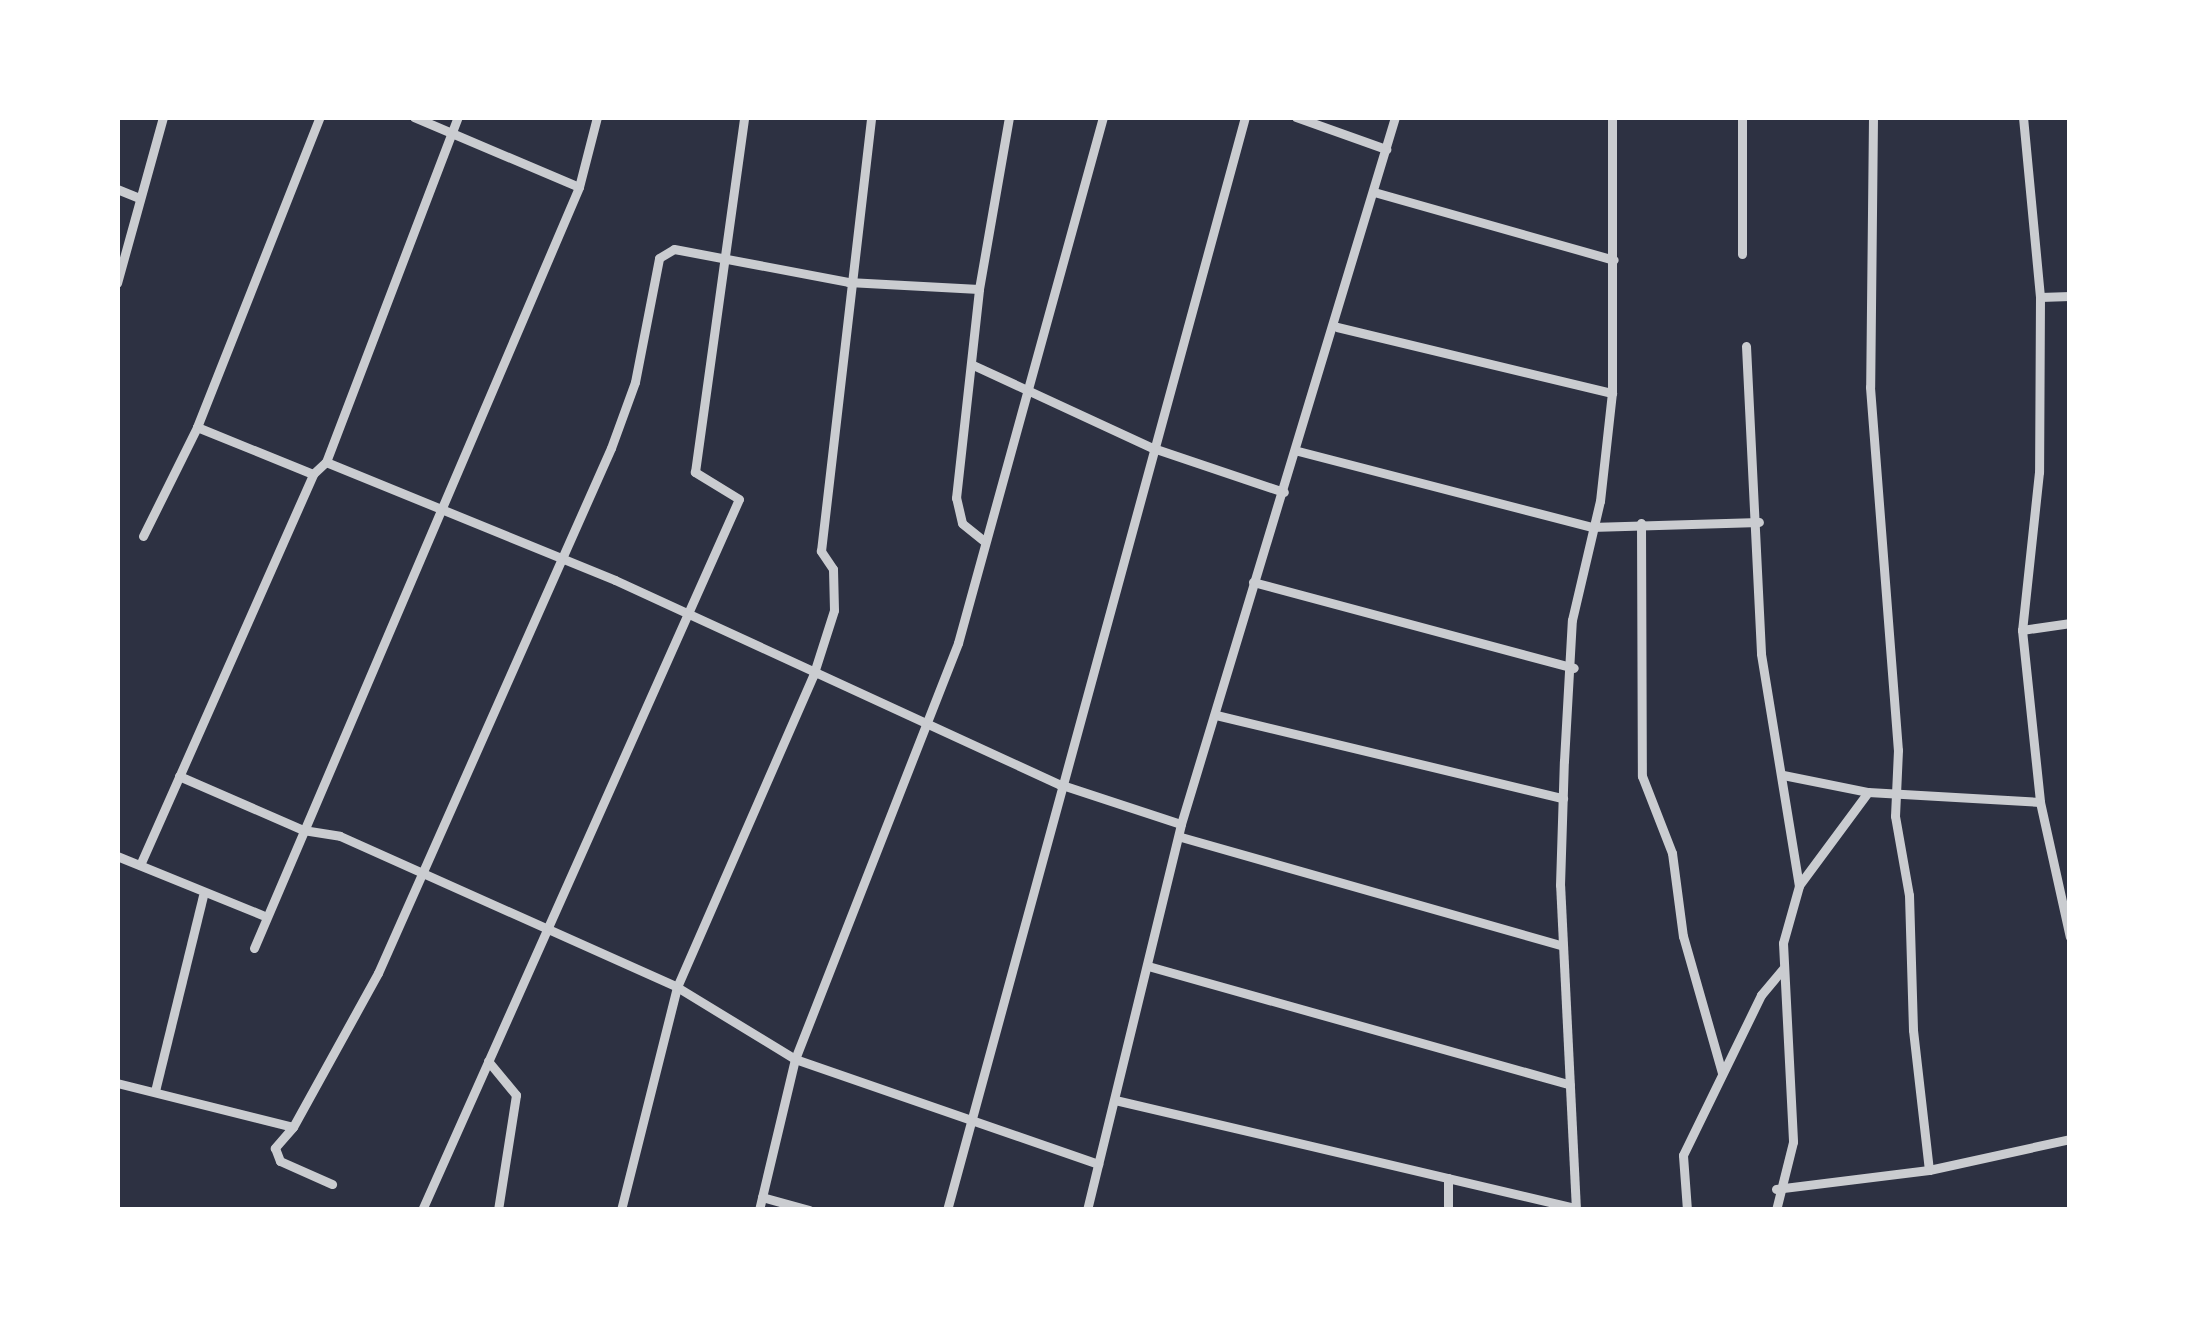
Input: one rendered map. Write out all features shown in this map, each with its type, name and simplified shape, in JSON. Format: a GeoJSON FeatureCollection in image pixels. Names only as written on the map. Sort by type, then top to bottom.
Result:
{"type":"FeatureCollection","features":[{"type":"Feature","properties":{"kind":"street"},"geometry":{"type":"LineString","coordinates":[[117,283],[137,197],[163,117]]}},
{"type":"Feature","properties":{"kind":"street"},"geometry":{"type":"LineString","coordinates":[[142,536],[197,427],[320,117]]}},
{"type":"Feature","properties":{"kind":"street"},"geometry":{"type":"LineString","coordinates":[[414,117],[579,187]]}},
{"type":"Feature","properties":{"kind":"street"},"geometry":{"type":"LineString","coordinates":[[140,866],[313,474],[326,462],[456,138],[458,117]]}},
{"type":"Feature","properties":{"kind":"street"},"geometry":{"type":"LineString","coordinates":[[254,948],[262,915],[303,830],[579,187],[597,117]]}},
{"type":"Feature","properties":{"kind":"street"},"geometry":{"type":"LineString","coordinates":[[422,1210],[550,929],[682,617],[708,578],[739,499],[695,472],[744,117]]}},
{"type":"Feature","properties":{"kind":"street"},"geometry":{"type":"LineString","coordinates":[[621,1210],[677,987],[813,676],[834,610],[833,569],[820,551],[871,117]]}},
{"type":"Feature","properties":{"kind":"street"},"geometry":{"type":"LineString","coordinates":[[984,541],[962,523],[956,498],[979,289],[1009,117]]}},
{"type":"Feature","properties":{"kind":"street"},"geometry":{"type":"LineString","coordinates":[[759,1210],[795,1059],[928,727],[1103,117]]}},
{"type":"Feature","properties":{"kind":"street"},"geometry":{"type":"LineString","coordinates":[[947,1210],[1059,784],[1245,117]]}},
{"type":"Feature","properties":{"kind":"street"},"geometry":{"type":"LineString","coordinates":[[1297,117],[1386,149]]}},
{"type":"Feature","properties":{"kind":"street"},"geometry":{"type":"LineString","coordinates":[[1087,1210],[1181,831],[1253,582],[1337,327],[1395,117]]}},
{"type":"Feature","properties":{"kind":"street"},"geometry":{"type":"LineString","coordinates":[[1115,1100],[1576,1209],[1563,946],[1563,798],[1574,668],[1572,620],[1612,393],[1612,117]]}},
{"type":"Feature","properties":{"kind":"street"},"geometry":{"type":"LineString","coordinates":[[1742,117],[1742,254]]}},
{"type":"Feature","properties":{"kind":"street"},"geometry":{"type":"LineString","coordinates":[[1874,117],[1870,387],[1895,789],[1930,1170]]}},
{"type":"Feature","properties":{"kind":"street"},"geometry":{"type":"LineString","coordinates":[[2024,117],[2040,297],[2039,472],[2023,630],[2040,802],[2070,937]]}},
{"type":"Feature","properties":{"kind":"street"},"geometry":{"type":"LineString","coordinates":[[117,189],[137,197]]}},
{"type":"Feature","properties":{"kind":"street"},"geometry":{"type":"LineString","coordinates":[[1374,192],[1614,260]]}},
{"type":"Feature","properties":{"kind":"street"},"geometry":{"type":"LineString","coordinates":[[332,1184],[280,1161],[274,1148],[292,1127],[378,973],[417,874],[558,563],[635,382],[659,258],[674,249],[724,264],[848,282],[979,289]]}},
{"type":"Feature","properties":{"kind":"street"},"geometry":{"type":"LineString","coordinates":[[2040,297],[2070,296]]}},
{"type":"Feature","properties":{"kind":"street"},"geometry":{"type":"LineString","coordinates":[[1337,327],[1612,393]]}},
{"type":"Feature","properties":{"kind":"street"},"geometry":{"type":"LineString","coordinates":[[1746,346],[1759,522],[1761,654],[1798,886],[1783,969],[1793,1142],[1777,1190],[1777,1210]]}},
{"type":"Feature","properties":{"kind":"street"},"geometry":{"type":"LineString","coordinates":[[973,365],[1153,448],[1284,492]]}},
{"type":"Feature","properties":{"kind":"street"},"geometry":{"type":"LineString","coordinates":[[197,427],[313,474]]}},
{"type":"Feature","properties":{"kind":"street"},"geometry":{"type":"LineString","coordinates":[[1298,451],[1591,527],[1759,522]]}},
{"type":"Feature","properties":{"kind":"street"},"geometry":{"type":"LineString","coordinates":[[326,462],[558,563],[615,580],[682,617],[1059,784],[1181,831],[1563,946]]}},
{"type":"Feature","properties":{"kind":"street"},"geometry":{"type":"LineString","coordinates":[[1641,523],[1642,776],[1672,853],[1683,936],[1722,1073]]}},
{"type":"Feature","properties":{"kind":"street"},"geometry":{"type":"LineString","coordinates":[[1253,582],[1574,668]]}},
{"type":"Feature","properties":{"kind":"street"},"geometry":{"type":"LineString","coordinates":[[2023,630],[2070,622]]}},
{"type":"Feature","properties":{"kind":"street"},"geometry":{"type":"LineString","coordinates":[[1216,716],[1563,798]]}},
{"type":"Feature","properties":{"kind":"street"},"geometry":{"type":"LineString","coordinates":[[179,776],[303,830],[340,836],[677,987],[795,1059],[1097,1165]]}},
{"type":"Feature","properties":{"kind":"street"},"geometry":{"type":"LineString","coordinates":[[1783,776],[1868,792],[1895,789],[2040,802]]}},
{"type":"Feature","properties":{"kind":"street"},"geometry":{"type":"LineString","coordinates":[[1798,886],[1868,792]]}},
{"type":"Feature","properties":{"kind":"street"},"geometry":{"type":"LineString","coordinates":[[117,856],[202,896],[262,915]]}},
{"type":"Feature","properties":{"kind":"street"},"geometry":{"type":"LineString","coordinates":[[155,1091],[202,896]]}},
{"type":"Feature","properties":{"kind":"street"},"geometry":{"type":"LineString","coordinates":[[1148,966],[1570,1085]]}},
{"type":"Feature","properties":{"kind":"street"},"geometry":{"type":"LineString","coordinates":[[1687,1210],[1679,1168],[1761,995],[1783,969]]}},
{"type":"Feature","properties":{"kind":"street"},"geometry":{"type":"LineString","coordinates":[[488,1061],[516,1095],[498,1210]]}},
{"type":"Feature","properties":{"kind":"street"},"geometry":{"type":"LineString","coordinates":[[117,1083],[292,1127]]}},
{"type":"Feature","properties":{"kind":"street"},"geometry":{"type":"LineString","coordinates":[[1777,1190],[1930,1170],[2070,1138]]}},
{"type":"Feature","properties":{"kind":"street"},"geometry":{"type":"LineString","coordinates":[[1448,1178],[1448,1210]]}},
{"type":"Feature","properties":{"kind":"street"},"geometry":{"type":"LineString","coordinates":[[762,1197],[809,1210]]}}]}
